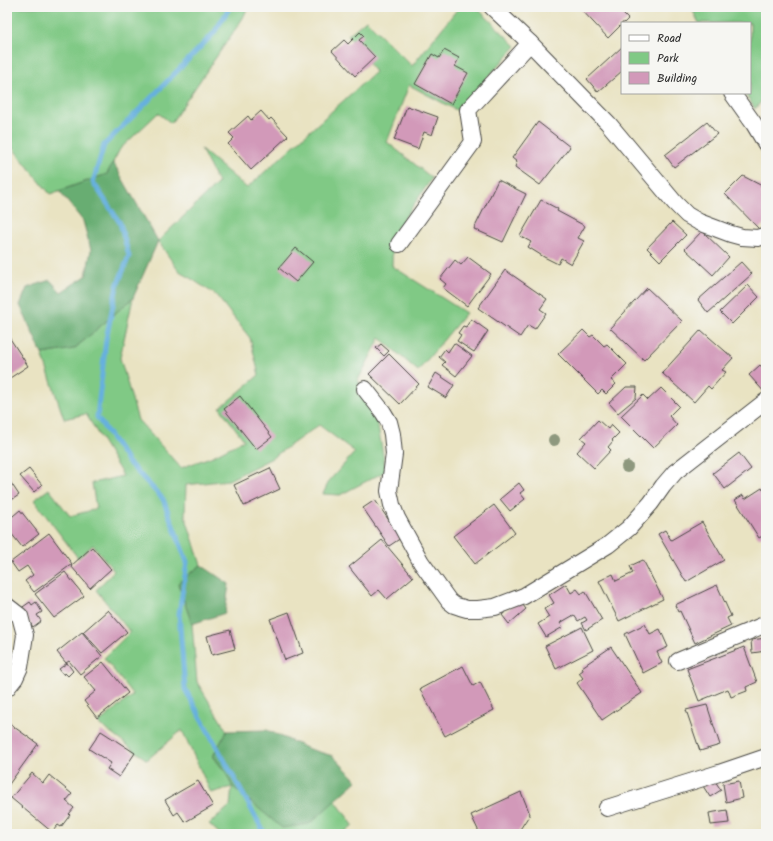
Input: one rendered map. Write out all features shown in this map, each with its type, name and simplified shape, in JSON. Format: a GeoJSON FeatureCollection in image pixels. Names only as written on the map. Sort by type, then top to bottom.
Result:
{"type":"FeatureCollection","features":[{"type":"Feature","properties":{"kind":"street"},"geometry":{"type":"LineString","coordinates":[[492,7],[530,43],[608,123],[675,203],[688,215],[699,222],[742,237],[758,238],[766,235]]}},
{"type":"Feature","properties":{"kind":"street"},"geometry":{"type":"LineString","coordinates":[[399,244],[473,142],[468,110],[530,43]]}},
{"type":"Feature","properties":{"kind":"street"},"geometry":{"type":"LineString","coordinates":[[733,94],[766,144]]}},
{"type":"Feature","properties":{"kind":"street"},"geometry":{"type":"LineString","coordinates":[[365,389],[383,412],[392,434],[394,454],[389,491],[397,518],[421,562],[449,600],[460,608],[467,609],[495,607],[524,596],[608,545],[629,528],[675,472],[766,401]]}},
{"type":"Feature","properties":{"kind":"street"},"geometry":{"type":"LineString","coordinates":[[7,606],[20,616],[25,635],[20,667],[15,678],[7,688]]}},
{"type":"Feature","properties":{"kind":"street"},"geometry":{"type":"LineString","coordinates":[[678,661],[766,624]]}},
{"type":"Feature","properties":{"kind":"street"},"geometry":{"type":"LineString","coordinates":[[607,808],[712,776],[766,757]]}},
{"type":"Feature","properties":{"kind":"green space"},"geometry":{"type":"Polygon","coordinates":[[[7,7],[248,7],[243,18],[171,123],[158,113],[120,149],[107,174],[50,194],[7,141],[7,7]]]}},
{"type":"Feature","properties":{"kind":"green space"},"geometry":{"type":"Polygon","coordinates":[[[459,7],[476,7],[516,46],[458,111],[409,85],[387,142],[432,178],[393,235],[392,266],[466,313],[418,371],[380,338],[358,380],[377,421],[386,471],[340,495],[323,494],[329,481],[355,452],[319,425],[272,458],[229,480],[186,485],[185,515],[201,565],[178,584],[192,624],[197,682],[227,731],[213,756],[226,773],[232,786],[309,824],[335,800],[353,825],[342,834],[220,834],[209,824],[230,806],[232,787],[211,793],[182,730],[147,760],[98,723],[133,695],[104,658],[130,632],[96,590],[114,571],[93,545],[78,558],[34,500],[49,489],[70,516],[96,509],[92,483],[123,476],[86,414],[64,419],[42,354],[74,349],[133,298],[120,358],[138,420],[181,468],[213,456],[244,440],[220,408],[259,375],[250,338],[216,295],[178,270],[158,241],[218,183],[201,149],[247,188],[375,72],[348,35],[366,20],[412,66],[459,7]]]}},
{"type":"Feature","properties":{"kind":"green space"},"geometry":{"type":"Polygon","coordinates":[[[691,7],[766,7],[766,96],[755,109],[746,94],[751,94],[751,22],[698,22],[691,7]]]}},
{"type":"Feature","properties":{"kind":"green space"},"geometry":{"type":"Polygon","coordinates":[[[113,162],[158,241],[133,298],[74,349],[42,354],[20,305],[27,288],[50,280],[61,292],[86,276],[91,250],[83,221],[59,191],[107,174],[113,162]]]}},
{"type":"Feature","properties":{"kind":"green space"},"geometry":{"type":"Polygon","coordinates":[[[201,565],[229,584],[225,613],[192,624],[178,583],[201,565]]]}},
{"type":"Feature","properties":{"kind":"green space"},"geometry":{"type":"Polygon","coordinates":[[[267,730],[309,749],[333,756],[357,781],[309,824],[282,828],[232,786],[226,773],[213,756],[227,731],[267,730]]]}},
{"type":"Feature","properties":{"kind":"building"},"geometry":{"type":"Polygon","coordinates":[[[579,7],[622,8],[620,11],[628,19],[625,22],[621,22],[621,25],[608,38],[579,7]]]}},
{"type":"Feature","properties":{"kind":"building"},"geometry":{"type":"Polygon","coordinates":[[[360,32],[364,36],[359,40],[375,57],[355,76],[332,51],[344,40],[348,44],[360,32]]]}},
{"type":"Feature","properties":{"kind":"building"},"geometry":{"type":"Polygon","coordinates":[[[621,48],[621,72],[598,92],[587,79],[621,48]]]}},
{"type":"Feature","properties":{"kind":"building"},"geometry":{"type":"Polygon","coordinates":[[[444,50],[459,58],[455,66],[468,73],[451,104],[415,84],[432,54],[439,58],[444,50]]]}},
{"type":"Feature","properties":{"kind":"building"},"geometry":{"type":"Polygon","coordinates":[[[407,106],[438,117],[432,135],[424,132],[418,149],[394,140],[407,106]]]}},
{"type":"Feature","properties":{"kind":"building"},"geometry":{"type":"Polygon","coordinates":[[[261,111],[269,120],[271,118],[288,136],[251,170],[228,144],[234,138],[229,133],[248,116],[251,120],[261,111]]]}},
{"type":"Feature","properties":{"kind":"building"},"geometry":{"type":"Polygon","coordinates":[[[538,122],[570,147],[540,185],[515,167],[517,162],[512,158],[538,122]]]}},
{"type":"Feature","properties":{"kind":"building"},"geometry":{"type":"Polygon","coordinates":[[[707,122],[717,134],[674,167],[665,155],[707,122]]]}},
{"type":"Feature","properties":{"kind":"building"},"geometry":{"type":"Polygon","coordinates":[[[743,176],[766,188],[761,194],[766,199],[766,222],[759,229],[725,194],[743,176]]]}},
{"type":"Feature","properties":{"kind":"building"},"geometry":{"type":"Polygon","coordinates":[[[498,180],[526,194],[503,242],[474,229],[498,180]]]}},
{"type":"Feature","properties":{"kind":"building"},"geometry":{"type":"Polygon","coordinates":[[[541,200],[558,209],[557,211],[585,226],[578,238],[584,241],[571,264],[561,258],[558,264],[544,257],[528,247],[531,242],[520,236],[541,200]]]}},
{"type":"Feature","properties":{"kind":"building"},"geometry":{"type":"Polygon","coordinates":[[[672,222],[686,235],[660,261],[647,248],[672,222]]]}},
{"type":"Feature","properties":{"kind":"building"},"geometry":{"type":"Polygon","coordinates":[[[702,231],[729,257],[713,275],[685,249],[702,231]]]}},
{"type":"Feature","properties":{"kind":"building"},"geometry":{"type":"Polygon","coordinates":[[[296,248],[313,262],[296,282],[279,268],[296,248]]]}},
{"type":"Feature","properties":{"kind":"building"},"geometry":{"type":"Polygon","coordinates":[[[468,257],[491,274],[467,306],[443,288],[446,284],[440,279],[455,260],[461,265],[468,257]]]}},
{"type":"Feature","properties":{"kind":"building"},"geometry":{"type":"Polygon","coordinates":[[[741,262],[752,274],[708,313],[698,300],[741,262]]]}},
{"type":"Feature","properties":{"kind":"building"},"geometry":{"type":"Polygon","coordinates":[[[505,270],[547,299],[540,309],[546,313],[535,329],[528,325],[520,337],[478,308],[505,270]]]}},
{"type":"Feature","properties":{"kind":"building"},"geometry":{"type":"Polygon","coordinates":[[[748,285],[759,297],[732,324],[720,312],[748,285]]]}},
{"type":"Feature","properties":{"kind":"building"},"geometry":{"type":"Polygon","coordinates":[[[647,288],[682,321],[644,360],[610,328],[647,288]]]}},
{"type":"Feature","properties":{"kind":"building"},"geometry":{"type":"Polygon","coordinates":[[[471,319],[488,331],[474,352],[457,341],[461,335],[458,333],[463,326],[466,327],[471,319]]]}},
{"type":"Feature","properties":{"kind":"building"},"geometry":{"type":"Polygon","coordinates":[[[583,330],[590,337],[593,335],[604,346],[607,344],[627,364],[611,380],[616,384],[606,394],[602,390],[598,394],[558,354],[583,330]]]}},
{"type":"Feature","properties":{"kind":"building"},"geometry":{"type":"Polygon","coordinates":[[[701,330],[733,358],[722,370],[726,372],[711,389],[708,386],[694,402],[662,373],[701,330]]]}},
{"type":"Feature","properties":{"kind":"building"},"geometry":{"type":"Polygon","coordinates":[[[7,334],[28,366],[10,378],[7,373],[7,334]]]}},
{"type":"Feature","properties":{"kind":"building"},"geometry":{"type":"Polygon","coordinates":[[[454,343],[472,356],[456,376],[442,365],[445,362],[439,357],[445,349],[448,352],[454,343]]]}},
{"type":"Feature","properties":{"kind":"building"},"geometry":{"type":"Polygon","coordinates":[[[381,344],[389,351],[384,356],[376,348],[381,344]]]}},
{"type":"Feature","properties":{"kind":"building"},"geometry":{"type":"Polygon","coordinates":[[[389,354],[419,384],[400,404],[369,374],[389,354]]]}},
{"type":"Feature","properties":{"kind":"building"},"geometry":{"type":"Polygon","coordinates":[[[760,365],[766,372],[766,394],[749,375],[760,365]]]}},
{"type":"Feature","properties":{"kind":"building"},"geometry":{"type":"Polygon","coordinates":[[[436,373],[454,385],[446,398],[428,387],[436,373]]]}},
{"type":"Feature","properties":{"kind":"building"},"geometry":{"type":"Polygon","coordinates":[[[626,387],[637,387],[636,398],[618,413],[609,403],[626,387]]]}},
{"type":"Feature","properties":{"kind":"building"},"geometry":{"type":"Polygon","coordinates":[[[661,388],[679,406],[669,416],[677,425],[653,448],[621,416],[643,395],[648,400],[661,388]]]}},
{"type":"Feature","properties":{"kind":"building"},"geometry":{"type":"Polygon","coordinates":[[[240,396],[272,437],[256,449],[224,409],[240,396]]]}},
{"type":"Feature","properties":{"kind":"building"},"geometry":{"type":"Polygon","coordinates":[[[598,420],[608,429],[611,425],[619,433],[608,447],[611,450],[594,468],[577,452],[586,442],[581,438],[598,420]]]}},
{"type":"Feature","properties":{"kind":"building"},"geometry":{"type":"Polygon","coordinates":[[[739,453],[751,469],[725,489],[713,473],[739,453]]]}},
{"type":"Feature","properties":{"kind":"building"},"geometry":{"type":"Polygon","coordinates":[[[270,468],[280,489],[244,506],[234,485],[270,468]]]}},
{"type":"Feature","properties":{"kind":"building"},"geometry":{"type":"Polygon","coordinates":[[[29,469],[42,485],[34,492],[20,476],[29,469]]]}},
{"type":"Feature","properties":{"kind":"building"},"geometry":{"type":"Polygon","coordinates":[[[7,477],[19,495],[7,503],[7,477]]]}},
{"type":"Feature","properties":{"kind":"building"},"geometry":{"type":"Polygon","coordinates":[[[519,483],[524,490],[520,493],[525,499],[510,511],[500,499],[519,483]]]}},
{"type":"Feature","properties":{"kind":"building"},"geometry":{"type":"Polygon","coordinates":[[[762,488],[766,492],[766,534],[759,538],[735,500],[743,495],[745,499],[762,488]]]}},
{"type":"Feature","properties":{"kind":"building"},"geometry":{"type":"Polygon","coordinates":[[[375,500],[401,538],[389,546],[363,508],[375,500]]]}},
{"type":"Feature","properties":{"kind":"building"},"geometry":{"type":"Polygon","coordinates":[[[494,505],[515,533],[475,564],[453,536],[494,505]]]}},
{"type":"Feature","properties":{"kind":"building"},"geometry":{"type":"Polygon","coordinates":[[[20,510],[39,534],[22,547],[7,528],[7,521],[20,510]]]}},
{"type":"Feature","properties":{"kind":"building"},"geometry":{"type":"Polygon","coordinates":[[[702,522],[724,560],[686,582],[658,534],[665,530],[671,540],[702,522]]]}},
{"type":"Feature","properties":{"kind":"building"},"geometry":{"type":"Polygon","coordinates":[[[49,533],[72,564],[34,592],[25,581],[33,575],[27,566],[18,572],[11,562],[49,533]]]}},
{"type":"Feature","properties":{"kind":"building"},"geometry":{"type":"Polygon","coordinates":[[[382,540],[413,577],[387,599],[379,590],[372,596],[349,567],[382,540]]]}},
{"type":"Feature","properties":{"kind":"building"},"geometry":{"type":"Polygon","coordinates":[[[92,547],[111,569],[90,588],[71,566],[92,547]]]}},
{"type":"Feature","properties":{"kind":"building"},"geometry":{"type":"Polygon","coordinates":[[[643,560],[663,599],[619,621],[599,581],[613,574],[616,581],[633,573],[630,566],[643,560]]]}},
{"type":"Feature","properties":{"kind":"building"},"geometry":{"type":"Polygon","coordinates":[[[65,572],[84,596],[54,618],[35,594],[65,572]]]}},
{"type":"Feature","properties":{"kind":"building"},"geometry":{"type":"Polygon","coordinates":[[[566,584],[571,593],[577,589],[581,594],[585,591],[602,620],[586,630],[582,623],[587,620],[585,617],[578,621],[574,615],[560,623],[563,627],[546,637],[538,624],[549,617],[544,609],[554,603],[549,595],[566,584]]]}},
{"type":"Feature","properties":{"kind":"building"},"geometry":{"type":"Polygon","coordinates":[[[717,585],[731,616],[727,618],[731,626],[695,643],[680,611],[678,612],[675,605],[717,585]]]}},
{"type":"Feature","properties":{"kind":"building"},"geometry":{"type":"Polygon","coordinates":[[[519,600],[526,609],[509,624],[502,615],[519,600]]]}},
{"type":"Feature","properties":{"kind":"building"},"geometry":{"type":"Polygon","coordinates":[[[30,602],[32,605],[36,602],[42,612],[37,615],[41,621],[33,627],[20,609],[30,602]]]}},
{"type":"Feature","properties":{"kind":"building"},"geometry":{"type":"Polygon","coordinates":[[[108,610],[127,632],[102,653],[83,632],[108,610]]]}},
{"type":"Feature","properties":{"kind":"building"},"geometry":{"type":"Polygon","coordinates":[[[289,612],[303,653],[285,660],[270,619],[289,612]]]}},
{"type":"Feature","properties":{"kind":"building"},"geometry":{"type":"Polygon","coordinates":[[[645,624],[650,634],[660,629],[668,647],[657,652],[662,663],[643,673],[625,634],[645,624]]]}},
{"type":"Feature","properties":{"kind":"building"},"geometry":{"type":"Polygon","coordinates":[[[582,627],[593,650],[556,669],[545,646],[582,627]]]}},
{"type":"Feature","properties":{"kind":"building"},"geometry":{"type":"Polygon","coordinates":[[[230,630],[235,649],[212,655],[207,636],[230,630]]]}},
{"type":"Feature","properties":{"kind":"building"},"geometry":{"type":"Polygon","coordinates":[[[82,632],[102,656],[80,674],[69,661],[66,663],[57,652],[82,632]]]}},
{"type":"Feature","properties":{"kind":"building"},"geometry":{"type":"Polygon","coordinates":[[[766,638],[766,651],[752,653],[751,640],[766,638]]]}},
{"type":"Feature","properties":{"kind":"building"},"geometry":{"type":"Polygon","coordinates":[[[611,647],[642,693],[602,720],[577,683],[583,678],[579,673],[583,670],[582,667],[611,647]]]}},
{"type":"Feature","properties":{"kind":"building"},"geometry":{"type":"Polygon","coordinates":[[[744,647],[757,682],[746,687],[747,691],[731,697],[728,689],[699,701],[687,669],[744,647]]]}},
{"type":"Feature","properties":{"kind":"building"},"geometry":{"type":"Polygon","coordinates":[[[103,662],[128,693],[97,718],[84,701],[96,691],[84,677],[103,662]]]}},
{"type":"Feature","properties":{"kind":"building"},"geometry":{"type":"Polygon","coordinates":[[[67,663],[73,671],[68,676],[65,673],[64,675],[59,669],[67,663]]]}},
{"type":"Feature","properties":{"kind":"building"},"geometry":{"type":"Polygon","coordinates":[[[463,666],[473,686],[480,682],[494,710],[445,736],[420,689],[463,666]]]}},
{"type":"Feature","properties":{"kind":"building"},"geometry":{"type":"Polygon","coordinates":[[[707,705],[720,745],[700,751],[686,710],[707,705]]]}},
{"type":"Feature","properties":{"kind":"building"},"geometry":{"type":"Polygon","coordinates":[[[7,722],[38,744],[7,787],[7,722]]]}},
{"type":"Feature","properties":{"kind":"building"},"geometry":{"type":"Polygon","coordinates":[[[101,731],[135,753],[119,777],[107,769],[111,763],[89,749],[101,731]]]}},
{"type":"Feature","properties":{"kind":"building"},"geometry":{"type":"Polygon","coordinates":[[[32,773],[43,783],[49,775],[72,794],[66,801],[74,808],[61,827],[58,825],[52,832],[11,798],[32,773]]]}},
{"type":"Feature","properties":{"kind":"building"},"geometry":{"type":"Polygon","coordinates":[[[713,778],[721,790],[710,797],[703,786],[713,778]]]}},
{"type":"Feature","properties":{"kind":"building"},"geometry":{"type":"Polygon","coordinates":[[[198,781],[213,806],[185,822],[178,812],[174,815],[165,800],[198,781]]]}},
{"type":"Feature","properties":{"kind":"building"},"geometry":{"type":"Polygon","coordinates":[[[739,781],[742,798],[726,802],[723,784],[739,781]]]}},
{"type":"Feature","properties":{"kind":"building"},"geometry":{"type":"Polygon","coordinates":[[[521,792],[530,814],[517,834],[480,834],[471,815],[521,792]]]}},
{"type":"Feature","properties":{"kind":"building"},"geometry":{"type":"Polygon","coordinates":[[[727,810],[729,823],[711,825],[709,813],[727,810]]]}},
{"type":"Feature","properties":{"kind":"waterway"},"geometry":{"type":"LineString","coordinates":[[230,7],[214,33],[104,145],[93,182],[120,223],[129,256],[117,286],[106,339],[97,417],[128,462],[163,499],[187,562],[179,614],[185,689],[265,834]]}}]}
